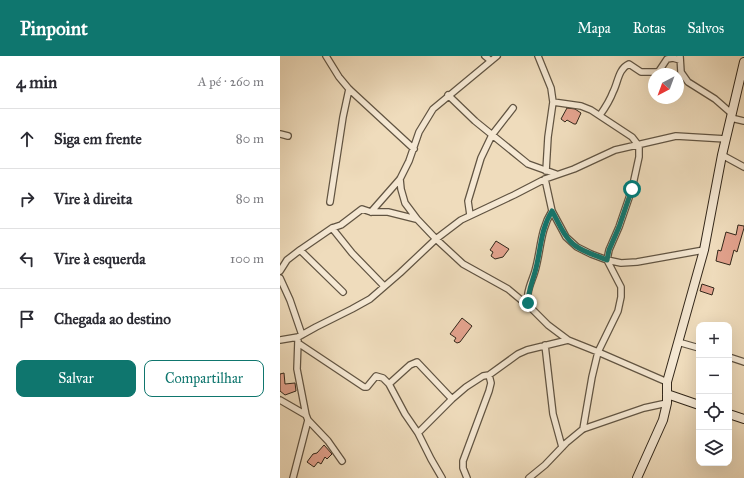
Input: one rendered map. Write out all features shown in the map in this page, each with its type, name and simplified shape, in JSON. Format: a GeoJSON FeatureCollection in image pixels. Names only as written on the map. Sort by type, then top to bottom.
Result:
{"type":"FeatureCollection","features":[{"type":"Feature","properties":{"kind":"street"},"geometry":{"type":"LineString","coordinates":[[327,56],[339,77],[349,89],[414,149]]}},
{"type":"Feature","properties":{"kind":"street"},"geometry":{"type":"LineString","coordinates":[[485,56],[491,61]]}},
{"type":"Feature","properties":{"kind":"street"},"geometry":{"type":"LineString","coordinates":[[371,212],[400,179],[409,161],[426,118],[433,109],[448,95],[497,56]]}},
{"type":"Feature","properties":{"kind":"street"},"geometry":{"type":"LineString","coordinates":[[538,56],[551,88],[553,102],[548,137],[546,171]]}},
{"type":"Feature","properties":{"kind":"street"},"geometry":{"type":"LineString","coordinates":[[600,115],[614,91],[622,69],[626,65],[629,64],[641,72],[657,72],[667,59],[680,58],[681,72],[688,82],[716,99],[731,115],[744,120]]}},
{"type":"Feature","properties":{"kind":"street"},"geometry":{"type":"LineString","coordinates":[[637,478],[663,420],[667,398],[667,382],[704,250],[722,155],[744,62]]}},
{"type":"Feature","properties":{"kind":"street"},"geometry":{"type":"LineString","coordinates":[[330,202],[343,117],[349,89]]}},
{"type":"Feature","properties":{"kind":"street"},"geometry":{"type":"LineString","coordinates":[[448,95],[475,121],[528,164],[556,174]]}},
{"type":"Feature","properties":{"kind":"street"},"geometry":{"type":"LineString","coordinates":[[553,102],[581,106],[600,115],[632,137],[639,146],[639,157],[632,189],[622,221],[609,250],[607,260],[621,287],[621,298],[618,311],[598,352],[583,429]]}},
{"type":"Feature","properties":{"kind":"street"},"geometry":{"type":"LineString","coordinates":[[470,216],[467,206],[481,158],[492,135],[513,108]]}},
{"type":"Feature","properties":{"kind":"street"},"geometry":{"type":"LineString","coordinates":[[280,134],[288,136]]}},
{"type":"Feature","properties":{"kind":"street"},"geometry":{"type":"LineString","coordinates":[[280,340],[300,338],[316,327],[370,299],[436,240],[461,220],[556,174],[574,169],[615,150],[629,146],[639,146],[676,136],[726,140]]}},
{"type":"Feature","properties":{"kind":"street"},"geometry":{"type":"LineString","coordinates":[[722,155],[744,167]]}},
{"type":"Feature","properties":{"kind":"street"},"geometry":{"type":"LineString","coordinates":[[400,179],[405,203],[436,240],[463,264],[508,288],[532,308]]}},
{"type":"Feature","properties":{"kind":"street"},"geometry":{"type":"LineString","coordinates":[[545,179],[552,211],[566,237],[571,243],[584,250],[607,260],[621,262],[637,262],[662,258],[679,253],[704,250]]}},
{"type":"Feature","properties":{"kind":"street"},"geometry":{"type":"LineString","coordinates":[[280,271],[287,260],[300,250],[332,228],[341,225],[362,209],[371,212],[388,212],[417,219]]}},
{"type":"Feature","properties":{"kind":"street"},"geometry":{"type":"LineString","coordinates":[[552,211],[547,219],[542,233],[535,271],[528,294],[528,303],[548,325],[568,340],[667,382]]}},
{"type":"Feature","properties":{"kind":"street"},"geometry":{"type":"LineString","coordinates":[[332,228],[352,253],[384,286]]}},
{"type":"Feature","properties":{"kind":"street"},"geometry":{"type":"LineString","coordinates":[[300,250],[343,292]]}},
{"type":"Feature","properties":{"kind":"street"},"geometry":{"type":"LineString","coordinates":[[280,261],[287,260]]}},
{"type":"Feature","properties":{"kind":"street"},"geometry":{"type":"LineString","coordinates":[[280,278],[290,300],[300,338],[297,354],[297,370],[307,418],[293,478]]}},
{"type":"Feature","properties":{"kind":"street"},"geometry":{"type":"LineString","coordinates":[[300,338],[364,387],[367,387],[376,376],[383,378],[389,384],[405,414],[418,433],[442,478]]}},
{"type":"Feature","properties":{"kind":"street"},"geometry":{"type":"LineString","coordinates":[[418,433],[452,399],[483,376],[489,375],[518,354],[544,345],[568,340]]}},
{"type":"Feature","properties":{"kind":"street"},"geometry":{"type":"LineString","coordinates":[[678,342],[696,347]]}},
{"type":"Feature","properties":{"kind":"street"},"geometry":{"type":"LineString","coordinates":[[544,345],[554,414],[562,447]]}},
{"type":"Feature","properties":{"kind":"street"},"geometry":{"type":"LineString","coordinates":[[732,358],[744,362]]}},
{"type":"Feature","properties":{"kind":"street"},"geometry":{"type":"LineString","coordinates":[[389,384],[410,364],[417,362],[452,399]]}},
{"type":"Feature","properties":{"kind":"street"},"geometry":{"type":"LineString","coordinates":[[467,478],[463,468],[463,461],[489,391],[491,383],[489,375]]}},
{"type":"Feature","properties":{"kind":"street"},"geometry":{"type":"LineString","coordinates":[[529,478],[583,429],[644,408],[667,398],[696,404]]}},
{"type":"Feature","properties":{"kind":"street"},"geometry":{"type":"LineString","coordinates":[[280,400],[307,418],[328,441],[342,461]]}},
{"type":"Feature","properties":{"kind":"street"},"geometry":{"type":"LineString","coordinates":[[732,415],[744,419]]}},
{"type":"Feature","properties":{"kind":"building"},"geometry":{"type":"Polygon","coordinates":[[[567,108],[575,109],[581,113],[576,124],[567,120],[565,122],[561,119],[567,108]]]}},
{"type":"Feature","properties":{"kind":"building"},"geometry":{"type":"Polygon","coordinates":[[[738,225],[744,226],[744,228],[737,252],[734,250],[730,265],[716,261],[718,250],[721,251],[726,232],[736,235],[738,225]]]}},
{"type":"Feature","properties":{"kind":"building"},"geometry":{"type":"Polygon","coordinates":[[[496,241],[509,249],[503,257],[495,259],[491,256],[493,252],[490,250],[496,241]]]}},
{"type":"Feature","properties":{"kind":"building"},"geometry":{"type":"Polygon","coordinates":[[[702,284],[714,288],[712,295],[700,291],[702,284]]]}},
{"type":"Feature","properties":{"kind":"building"},"geometry":{"type":"Polygon","coordinates":[[[462,318],[472,326],[460,342],[457,343],[454,341],[456,338],[450,334],[462,318]]]}},
{"type":"Feature","properties":{"kind":"building"},"geometry":{"type":"Polygon","coordinates":[[[284,373],[285,384],[295,383],[296,391],[285,395],[280,391],[280,374],[284,373]]]}},
{"type":"Feature","properties":{"kind":"building"},"geometry":{"type":"Polygon","coordinates":[[[324,445],[332,454],[327,459],[325,457],[321,464],[318,462],[314,467],[307,462],[313,454],[317,453],[324,445]]]}},
{"type":"Feature","properties":{"kind":"route"},"geometry":{"type":"LineString","coordinates":[[528,303],[528,294],[535,271],[542,233],[547,219],[552,211],[566,237],[571,243],[591,254],[607,260],[612,242],[627,208],[632,189]]}}]}
